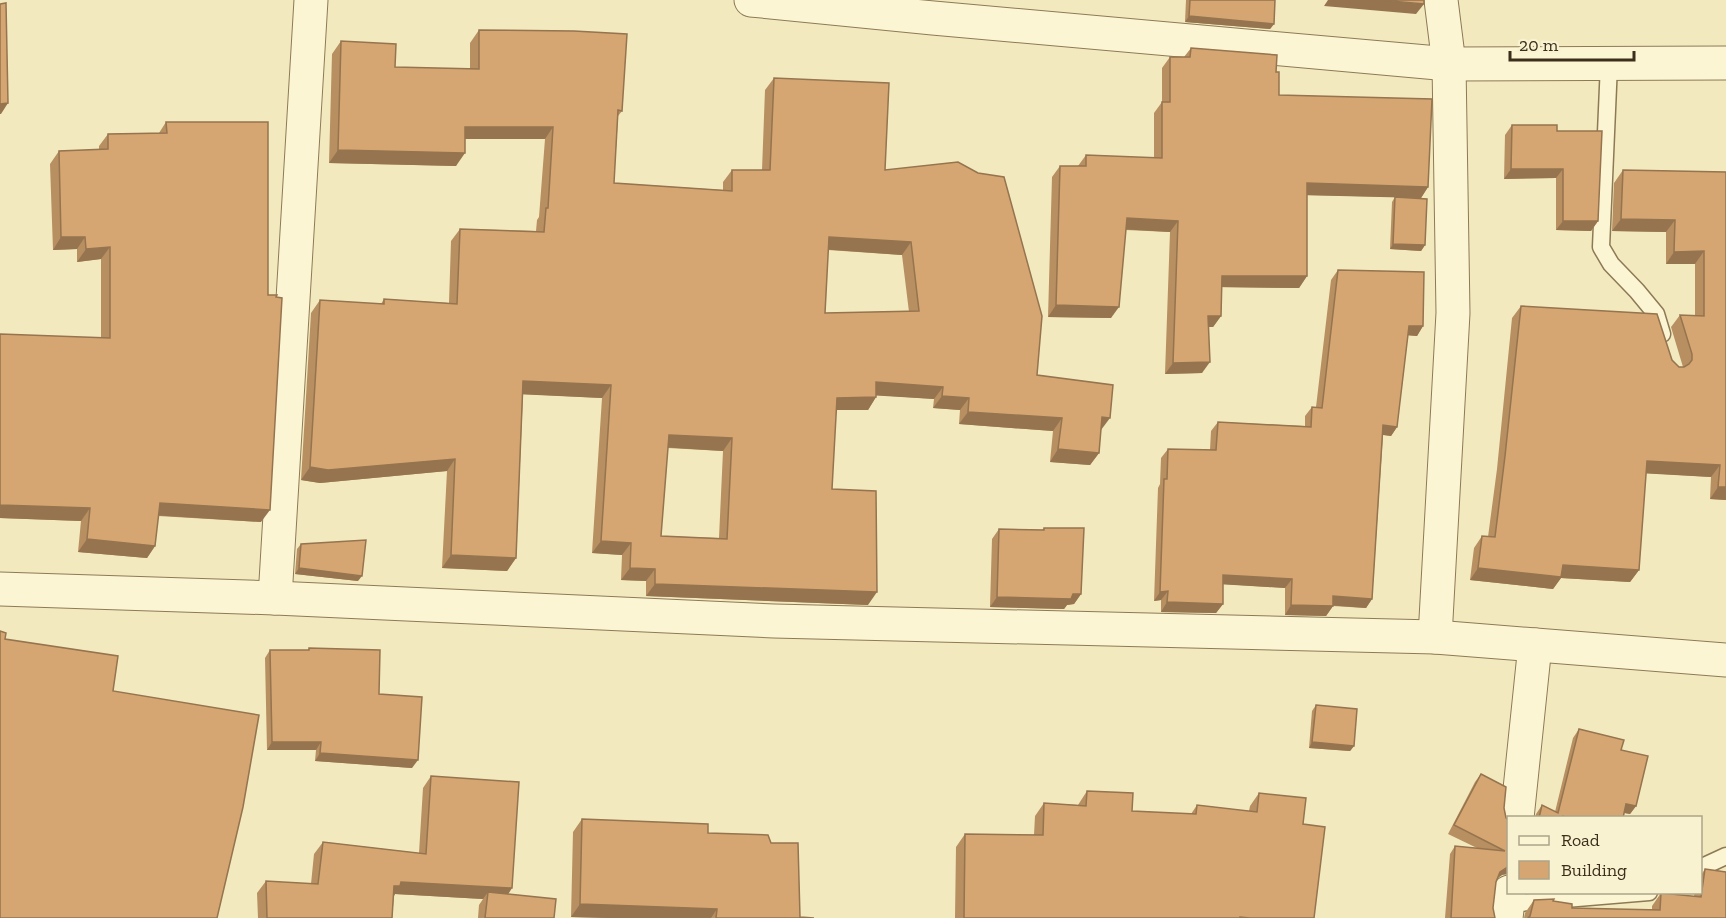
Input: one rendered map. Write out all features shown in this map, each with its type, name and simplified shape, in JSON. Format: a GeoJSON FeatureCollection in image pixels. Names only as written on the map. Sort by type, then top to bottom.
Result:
{"type":"FeatureCollection","features":[{"type":"Feature","properties":{"kind":"street"},"geometry":{"type":"LineString","coordinates":[[275,598],[311,0]]}},
{"type":"Feature","properties":{"kind":"street"},"geometry":{"type":"LineString","coordinates":[[751,0],[1449,64],[1726,63]]}},
{"type":"Feature","properties":{"kind":"street"},"geometry":{"type":"LineString","coordinates":[[1435,637],[1453,313],[1449,64],[1441,0]]}},
{"type":"Feature","properties":{"kind":"street"},"geometry":{"type":"LineString","coordinates":[[0,589],[275,598],[774,621],[1435,637],[1726,660]]}},
{"type":"Feature","properties":{"kind":"street"},"geometry":{"type":"LineString","coordinates":[[1517,816],[1535,645]]}},
{"type":"Feature","properties":{"kind":"lane"},"geometry":{"type":"LineString","coordinates":[[1609,64],[1601,248],[1611,264],[1656,314],[1666,347]]}},
{"type":"Feature","properties":{"kind":"lane"},"geometry":{"type":"LineString","coordinates":[[1702,868],[1726,856]]}},
{"type":"Feature","properties":{"kind":"lane"},"geometry":{"type":"LineString","coordinates":[[1507,905],[1627,894]]}},
{"type":"Feature","properties":{"kind":"building"},"geometry":{"type":"Polygon","coordinates":[[[1190,0],[1275,0],[1274,24],[1189,16],[1190,0]]]}},
{"type":"Feature","properties":{"kind":"building"},"geometry":{"type":"Polygon","coordinates":[[[1380,0],[1424,0],[1424,4],[1380,0]]]}},
{"type":"Feature","properties":{"kind":"building"},"geometry":{"type":"Polygon","coordinates":[[[6,3],[8,103],[0,104],[0,4],[6,3]]]}},
{"type":"Feature","properties":{"kind":"building"},"geometry":{"type":"Polygon","coordinates":[[[479,30],[627,34],[622,111],[618,110],[614,183],[732,191],[732,170],[770,170],[774,78],[889,83],[885,170],[958,162],[978,173],[1004,177],[1042,316],[1037,375],[1113,385],[1110,418],[1102,417],[1099,453],[1058,449],[1062,418],[968,412],[969,398],[942,396],[943,387],[876,382],[876,397],[837,398],[832,489],[876,491],[877,592],[655,584],[655,569],[630,568],[631,543],[601,541],[611,385],[523,381],[516,558],[451,555],[455,459],[328,470],[310,467],[320,300],[384,304],[384,299],[457,304],[460,229],[544,232],[546,208],[548,208],[553,127],[465,127],[465,153],[338,150],[341,41],[396,44],[395,67],[479,69],[479,30]],[[829,237],[825,313],[919,311],[911,242],[829,237]],[[669,435],[661,536],[727,539],[732,438],[669,435]]]}},
{"type":"Feature","properties":{"kind":"building"},"geometry":{"type":"Polygon","coordinates":[[[1191,48],[1277,55],[1276,72],[1279,72],[1279,95],[1432,99],[1428,187],[1307,183],[1307,276],[1222,276],[1221,316],[1208,316],[1210,362],[1173,363],[1178,221],[1127,218],[1119,307],[1056,305],[1060,166],[1086,166],[1086,155],[1162,158],[1162,102],[1170,102],[1170,57],[1190,57],[1191,48]]]}},
{"type":"Feature","properties":{"kind":"building"},"geometry":{"type":"Polygon","coordinates":[[[166,122],[268,122],[268,295],[277,295],[276,297],[282,298],[270,510],[160,503],[155,546],[87,539],[90,508],[0,505],[0,334],[110,338],[110,247],[86,249],[85,237],[61,237],[59,151],[108,149],[108,134],[167,133],[166,122]]]}},
{"type":"Feature","properties":{"kind":"building"},"geometry":{"type":"Polygon","coordinates":[[[1512,125],[1557,125],[1557,131],[1602,131],[1598,221],[1563,221],[1563,169],[1511,169],[1512,125]]]}},
{"type":"Feature","properties":{"kind":"building"},"geometry":{"type":"Polygon","coordinates":[[[1623,170],[1726,172],[1726,487],[1718,487],[1720,465],[1647,461],[1639,570],[1563,565],[1561,577],[1478,568],[1482,536],[1495,537],[1521,306],[1657,314],[1672,360],[1679,367],[1684,367],[1692,360],[1680,315],[1704,316],[1704,251],[1674,252],[1675,220],[1621,219],[1623,170]]]}},
{"type":"Feature","properties":{"kind":"building"},"geometry":{"type":"Polygon","coordinates":[[[1395,197],[1427,199],[1425,245],[1393,244],[1395,197]]]}},
{"type":"Feature","properties":{"kind":"building"},"geometry":{"type":"Polygon","coordinates":[[[1338,270],[1424,272],[1423,326],[1409,326],[1397,427],[1383,425],[1372,599],[1333,596],[1333,606],[1291,605],[1292,579],[1223,575],[1223,604],[1167,602],[1168,591],[1160,592],[1164,479],[1167,479],[1168,449],[1216,450],[1218,422],[1311,427],[1312,407],[1322,408],[1338,270]]]}},
{"type":"Feature","properties":{"kind":"building"},"geometry":{"type":"Polygon","coordinates":[[[1044,528],[1084,528],[1081,594],[1073,594],[1071,599],[997,597],[999,529],[1044,530],[1044,528]]]}},
{"type":"Feature","properties":{"kind":"building"},"geometry":{"type":"Polygon","coordinates":[[[366,540],[362,576],[299,568],[301,544],[366,540]]]}},
{"type":"Feature","properties":{"kind":"building"},"geometry":{"type":"Polygon","coordinates":[[[0,631],[6,633],[5,639],[118,656],[113,691],[259,715],[243,807],[217,918],[0,918],[0,631]]]}},
{"type":"Feature","properties":{"kind":"building"},"geometry":{"type":"Polygon","coordinates":[[[309,648],[380,650],[379,694],[422,697],[418,760],[320,753],[321,742],[272,742],[270,650],[309,650],[309,648]]]}},
{"type":"Feature","properties":{"kind":"building"},"geometry":{"type":"Polygon","coordinates":[[[1316,705],[1357,709],[1354,746],[1312,742],[1316,705]]]}},
{"type":"Feature","properties":{"kind":"building"},"geometry":{"type":"Polygon","coordinates":[[[1579,729],[1624,740],[1621,750],[1648,756],[1636,806],[1626,804],[1623,816],[1539,816],[1542,805],[1558,813],[1579,729]]]}},
{"type":"Feature","properties":{"kind":"building"},"geometry":{"type":"Polygon","coordinates":[[[1481,774],[1506,787],[1504,808],[1507,819],[1507,867],[1500,872],[1496,882],[1493,908],[1495,918],[1451,918],[1455,846],[1505,851],[1454,825],[1481,774]]]}},
{"type":"Feature","properties":{"kind":"building"},"geometry":{"type":"Polygon","coordinates":[[[431,776],[519,782],[512,888],[401,882],[400,886],[394,886],[392,918],[267,918],[266,881],[318,884],[323,842],[426,854],[431,776]]]}},
{"type":"Feature","properties":{"kind":"building"},"geometry":{"type":"Polygon","coordinates":[[[1087,791],[1133,793],[1132,811],[1196,814],[1197,805],[1257,812],[1259,793],[1306,798],[1303,824],[1325,827],[1314,918],[964,918],[965,834],[1043,835],[1044,803],[1086,806],[1087,791]]]}},
{"type":"Feature","properties":{"kind":"building"},"geometry":{"type":"Polygon","coordinates":[[[582,819],[708,824],[708,833],[768,835],[771,843],[798,843],[800,917],[814,918],[716,918],[717,909],[580,904],[582,819]]]}},
{"type":"Feature","properties":{"kind":"building"},"geometry":{"type":"Polygon","coordinates":[[[1705,869],[1726,872],[1726,918],[1528,918],[1534,900],[1554,899],[1553,901],[1572,904],[1572,908],[1660,910],[1661,894],[1701,897],[1705,869]]]}},
{"type":"Feature","properties":{"kind":"building"},"geometry":{"type":"Polygon","coordinates":[[[488,892],[556,899],[554,918],[485,918],[488,892]]]}}]}
